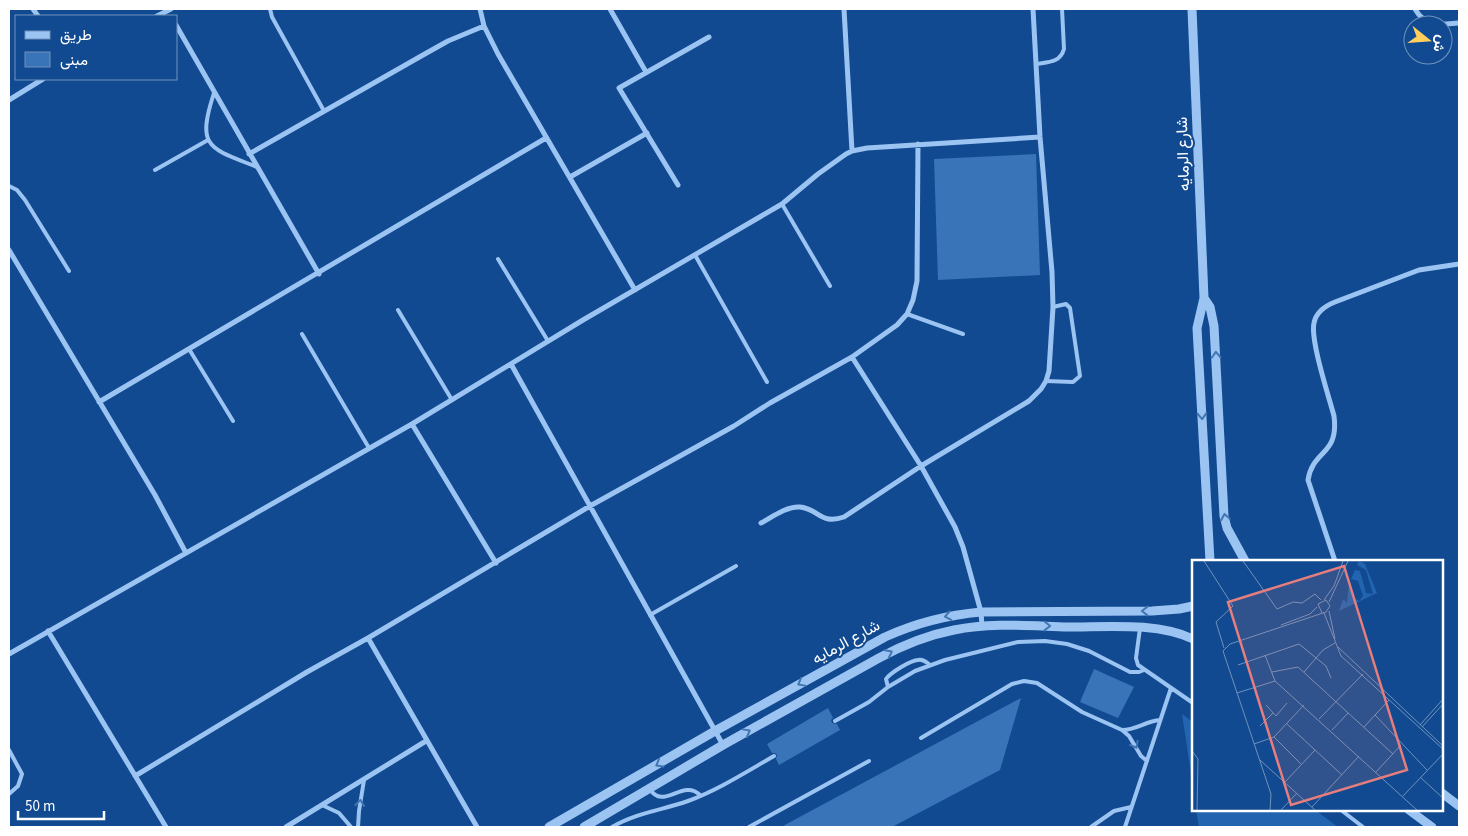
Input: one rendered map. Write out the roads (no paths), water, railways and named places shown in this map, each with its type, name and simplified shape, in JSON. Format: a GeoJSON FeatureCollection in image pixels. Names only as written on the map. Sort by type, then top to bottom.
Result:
{"type":"FeatureCollection","features":[{"type":"Feature","properties":{"kind":"street"},"geometry":{"type":"LineString","coordinates":[[480,9],[484,26],[498,54],[636,290]]}},
{"type":"Feature","properties":{"kind":"street"},"geometry":{"type":"LineString","coordinates":[[610,9],[646,72]]}},
{"type":"Feature","properties":{"kind":"street"},"geometry":{"type":"LineString","coordinates":[[844,9],[852,151]]}},
{"type":"Feature","properties":{"kind":"street"},"geometry":{"type":"LineString","coordinates":[[761,523],[794,507],[803,507],[826,519],[835,520],[844,517],[921,466],[1029,401],[1046,381],[1053,307],[1052,272],[1040,137],[1033,9]]}},
{"type":"Feature","properties":{"kind":"street","name":"شارع الرمايه"},"geometry":{"type":"LineString","coordinates":[[1192,9],[1204,298],[1196,328],[1210,560]]}},
{"type":"Feature","properties":{"kind":"street"},"geometry":{"type":"LineString","coordinates":[[1415,9],[1420,17],[1432,24],[1459,23]]}},
{"type":"Feature","properties":{"kind":"street"},"geometry":{"type":"LineString","coordinates":[[249,154],[448,41],[484,26]]}},
{"type":"Feature","properties":{"kind":"street"},"geometry":{"type":"LineString","coordinates":[[178,29],[319,274]]}},
{"type":"Feature","properties":{"kind":"street"},"geometry":{"type":"LineString","coordinates":[[678,185],[619,88],[708,37]]}},
{"type":"Feature","properties":{"kind":"street"},"geometry":{"type":"LineString","coordinates":[[9,100],[41,80]]}},
{"type":"Feature","properties":{"kind":"street"},"geometry":{"type":"LineString","coordinates":[[570,177],[647,133]]}},
{"type":"Feature","properties":{"kind":"street"},"geometry":{"type":"LineString","coordinates":[[9,654],[412,424],[548,341],[782,204],[818,174],[852,151],[918,144],[1040,137]]}},
{"type":"Feature","properties":{"kind":"street"},"geometry":{"type":"LineString","coordinates":[[99,402],[319,274],[546,138]]}},
{"type":"Feature","properties":{"kind":"street"},"geometry":{"type":"LineString","coordinates":[[135,776],[307,672],[496,563],[590,506],[734,426],[770,403],[852,357],[897,325],[907,314],[913,300],[917,281],[918,144]]}},
{"type":"Feature","properties":{"kind":"street"},"geometry":{"type":"LineString","coordinates":[[9,250],[186,552]]}},
{"type":"Feature","properties":{"kind":"street"},"geometry":{"type":"LineString","coordinates":[[1335,560],[1308,480],[1315,460],[1325,452],[1332,442],[1335,429],[1334,416],[1313,337],[1315,319],[1323,308],[1335,302],[1419,270],[1459,264]]}},
{"type":"Feature","properties":{"kind":"street","name":"شارع الرمايه"},"geometry":{"type":"LineString","coordinates":[[1204,298],[1212,315],[1214,326],[1224,516],[1227,528],[1244,560]]}},
{"type":"Feature","properties":{"kind":"street"},"geometry":{"type":"LineString","coordinates":[[852,357],[921,466],[955,527],[963,548],[981,612],[982,626]]}},
{"type":"Feature","properties":{"kind":"street"},"geometry":{"type":"LineString","coordinates":[[511,364],[724,745]]}},
{"type":"Feature","properties":{"kind":"street"},"geometry":{"type":"LineString","coordinates":[[412,424],[496,563]]}},
{"type":"Feature","properties":{"kind":"street","name":"شارع الرمايه"},"geometry":{"type":"LineString","coordinates":[[549,827],[885,636],[925,622],[953,615],[981,612],[1152,611],[1192,606]]}},
{"type":"Feature","properties":{"kind":"street","name":"شارع الرمايه"},"geometry":{"type":"LineString","coordinates":[[584,827],[724,745],[898,648],[943,632],[982,626],[1140,628],[1166,630],[1192,639]]}},
{"type":"Feature","properties":{"kind":"street"},"geometry":{"type":"LineString","coordinates":[[48,631],[166,827]]}},
{"type":"Feature","properties":{"kind":"street"},"geometry":{"type":"LineString","coordinates":[[368,638],[477,827]]}},
{"type":"Feature","properties":{"kind":"street"},"geometry":{"type":"LineString","coordinates":[[286,827],[426,741]]}},
{"type":"Feature","properties":{"kind":"street"},"geometry":{"type":"LineString","coordinates":[[1443,794],[1459,806]]}},
{"type":"Feature","properties":{"kind":"street"},"geometry":{"type":"LineString","coordinates":[[1410,811],[1432,827]]}},
{"type":"Feature","properties":{"kind":"lane"},"geometry":{"type":"LineString","coordinates":[[270,9],[272,17],[324,111]]}},
{"type":"Feature","properties":{"kind":"lane"},"geometry":{"type":"LineString","coordinates":[[1036,64],[1054,61],[1059,59],[1062,54],[1064,49],[1062,9]]}},
{"type":"Feature","properties":{"kind":"lane"},"geometry":{"type":"LineString","coordinates":[[214,93],[206,117],[205,129],[208,140],[215,149],[223,154],[257,167]]}},
{"type":"Feature","properties":{"kind":"lane"},"geometry":{"type":"LineString","coordinates":[[156,170],[208,140]]}},
{"type":"Feature","properties":{"kind":"lane"},"geometry":{"type":"LineString","coordinates":[[9,186],[17,190],[25,200],[69,271]]}},
{"type":"Feature","properties":{"kind":"lane"},"geometry":{"type":"LineString","coordinates":[[782,204],[830,286]]}},
{"type":"Feature","properties":{"kind":"lane"},"geometry":{"type":"LineString","coordinates":[[695,255],[767,382]]}},
{"type":"Feature","properties":{"kind":"lane"},"geometry":{"type":"LineString","coordinates":[[498,259],[548,341]]}},
{"type":"Feature","properties":{"kind":"lane"},"geometry":{"type":"LineString","coordinates":[[1046,381],[1073,382],[1080,376],[1070,308],[1066,304],[1053,307]]}},
{"type":"Feature","properties":{"kind":"lane"},"geometry":{"type":"LineString","coordinates":[[398,310],[452,400]]}},
{"type":"Feature","properties":{"kind":"lane"},"geometry":{"type":"LineString","coordinates":[[907,314],[963,334]]}},
{"type":"Feature","properties":{"kind":"lane"},"geometry":{"type":"LineString","coordinates":[[302,334],[370,448]]}},
{"type":"Feature","properties":{"kind":"lane"},"geometry":{"type":"LineString","coordinates":[[189,349],[233,421]]}},
{"type":"Feature","properties":{"kind":"lane"},"geometry":{"type":"LineString","coordinates":[[650,615],[736,566]]}},
{"type":"Feature","properties":{"kind":"lane"},"geometry":{"type":"LineString","coordinates":[[1140,628],[1136,658],[1138,665],[1192,702]]}},
{"type":"Feature","properties":{"kind":"lane"},"geometry":{"type":"LineString","coordinates":[[835,721],[869,702],[888,687],[908,675],[930,665],[1018,642],[1045,641],[1067,644],[1089,651],[1130,672],[1144,670]]}},
{"type":"Feature","properties":{"kind":"lane"},"geometry":{"type":"LineString","coordinates":[[888,687],[886,679],[890,674],[917,660],[924,660],[930,665]]}},
{"type":"Feature","properties":{"kind":"lane"},"geometry":{"type":"LineString","coordinates":[[921,738],[1012,684],[1024,681],[1040,685],[1082,712],[1122,730],[1129,736],[1141,756],[1147,761]]}},
{"type":"Feature","properties":{"kind":"lane"},"geometry":{"type":"LineString","coordinates":[[1125,827],[1171,688]]}},
{"type":"Feature","properties":{"kind":"lane"},"geometry":{"type":"LineString","coordinates":[[1122,730],[1133,729],[1151,721],[1160,720]]}},
{"type":"Feature","properties":{"kind":"lane"},"geometry":{"type":"LineString","coordinates":[[9,750],[22,774],[18,786],[9,794]]}},
{"type":"Feature","properties":{"kind":"lane"},"geometry":{"type":"LineString","coordinates":[[612,827],[636,815],[700,795],[774,756]]}},
{"type":"Feature","properties":{"kind":"lane"},"geometry":{"type":"LineString","coordinates":[[749,827],[869,761]]}},
{"type":"Feature","properties":{"kind":"lane"},"geometry":{"type":"LineString","coordinates":[[358,827],[364,780]]}},
{"type":"Feature","properties":{"kind":"lane"},"geometry":{"type":"LineString","coordinates":[[650,789],[654,794],[662,797],[689,789],[700,795]]}},
{"type":"Feature","properties":{"kind":"lane"},"geometry":{"type":"LineString","coordinates":[[322,805],[339,812],[352,827]]}},
{"type":"Feature","properties":{"kind":"lane"},"geometry":{"type":"LineString","coordinates":[[1091,827],[1114,811],[1131,807]]}},
{"type":"Feature","properties":{"kind":"lane"},"geometry":{"type":"LineString","coordinates":[[1342,811],[1363,827]]}}]}
